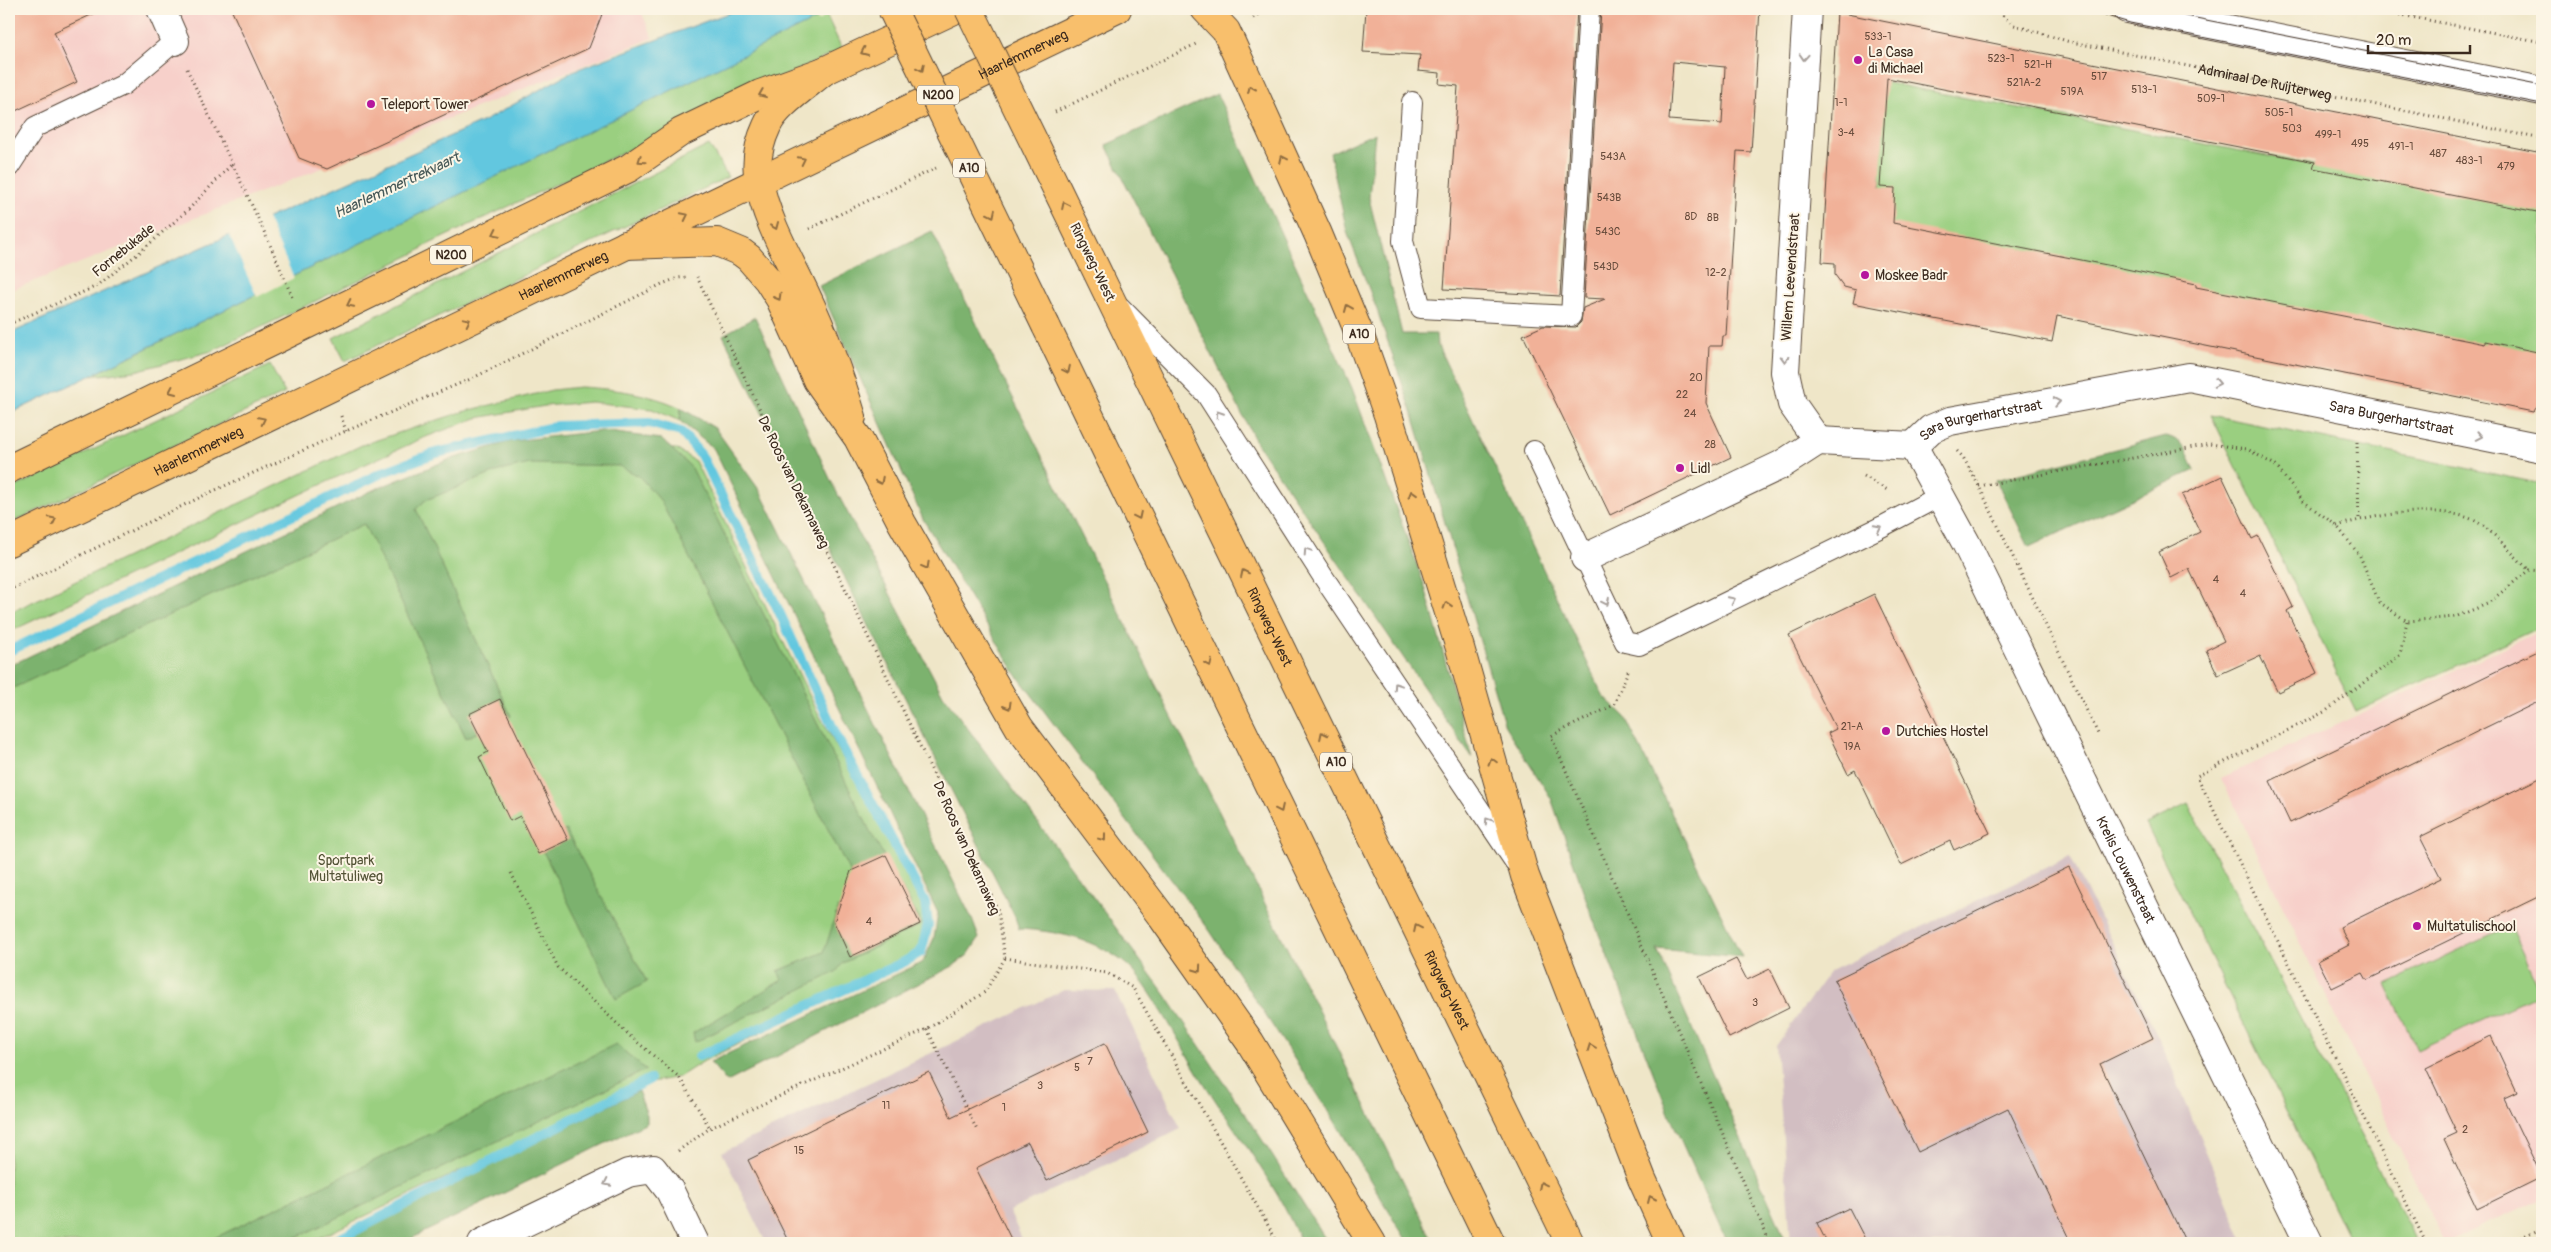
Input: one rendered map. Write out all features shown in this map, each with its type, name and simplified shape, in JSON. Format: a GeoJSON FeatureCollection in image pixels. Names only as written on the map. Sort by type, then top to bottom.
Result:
{"type":"FeatureCollection","features":[{"type":"Feature","properties":{"kind":"main road","name":"A10"},"geometry":{"type":"LineString","coordinates":[[892,9],[1491,1243]]}},
{"type":"Feature","properties":{"kind":"main road","name":"N200"},"geometry":{"type":"LineString","coordinates":[[9,469],[629,168],[681,132],[760,94],[824,71],[956,9]]}},
{"type":"Feature","properties":{"kind":"main road","name":"Ringweg-West"},"geometry":{"type":"LineString","coordinates":[[969,9],[1569,1238]]}},
{"type":"Feature","properties":{"kind":"main road","name":"Haarlemmerweg"},"geometry":{"type":"LineString","coordinates":[[9,542],[1117,9]]}},
{"type":"Feature","properties":{"kind":"main road","name":"A10"},"geometry":{"type":"LineString","coordinates":[[1205,9],[1228,20],[1357,328],[1388,415],[1460,648],[1525,876],[1639,1170],[1671,1243]]}},
{"type":"Feature","properties":{"kind":"main road"},"geometry":{"type":"LineString","coordinates":[[824,71],[778,110],[767,124],[759,148],[758,181],[782,242],[821,326],[838,371],[858,438]]}},
{"type":"Feature","properties":{"kind":"main road"},"geometry":{"type":"LineString","coordinates":[[626,245],[716,242],[730,246],[749,258],[768,280],[780,300],[817,380],[858,438],[911,539],[1020,727],[1162,917],[1250,1042],[1372,1243]]}},
{"type":"Feature","properties":{"kind":"street"},"geometry":{"type":"LineString","coordinates":[[160,9],[175,41]]}},
{"type":"Feature","properties":{"kind":"street","name":"Willem Leevendstraat"},"geometry":{"type":"LineString","coordinates":[[1807,9],[1785,372],[1792,404],[1818,441]]}},
{"type":"Feature","properties":{"kind":"street"},"geometry":{"type":"LineString","coordinates":[[2130,9],[2542,91]]}},
{"type":"Feature","properties":{"kind":"street","name":"Sara Burgerhartstraat"},"geometry":{"type":"LineString","coordinates":[[1940,496],[1914,446],[1931,429],[1950,421],[2189,377],[2542,448]]}},
{"type":"Feature","properties":{"kind":"street"},"geometry":{"type":"LineString","coordinates":[[1584,558],[1781,465],[1818,441],[1914,446]]}},
{"type":"Feature","properties":{"kind":"street","name":"Krelis Louwenstraat"},"geometry":{"type":"LineString","coordinates":[[1940,496],[1974,560],[2309,1243]]}},
{"type":"Feature","properties":{"kind":"street"},"geometry":{"type":"LineString","coordinates":[[482,1243],[628,1173],[653,1169],[670,1191],[695,1243]]}},
{"type":"Feature","properties":{"kind":"lane"},"geometry":{"type":"LineString","coordinates":[[1412,102],[1403,241],[1421,308],[1571,316],[1589,9]]}},
{"type":"Feature","properties":{"kind":"lane"},"geometry":{"type":"LineString","coordinates":[[9,139],[123,85],[175,41]]}},
{"type":"Feature","properties":{"kind":"lane"},"geometry":{"type":"LineString","coordinates":[[9,167],[34,127]]}},
{"type":"Feature","properties":{"kind":"lane","name":"A10"},"geometry":{"type":"LineString","coordinates":[[1109,296],[1206,394],[1327,583],[1525,876]]}},
{"type":"Feature","properties":{"kind":"lane"},"geometry":{"type":"LineString","coordinates":[[1534,451],[1625,642],[1639,645],[1884,526],[1940,496]]}},
{"type":"Feature","properties":{"kind":"path","name":"Admiraal De Ruijterweg"},"geometry":{"type":"LineString","coordinates":[[1995,9],[2014,25],[2067,41],[2542,139]]}},
{"type":"Feature","properties":{"kind":"path"},"geometry":{"type":"LineString","coordinates":[[2370,9],[2542,42]]}},
{"type":"Feature","properties":{"kind":"path"},"geometry":{"type":"LineString","coordinates":[[175,41],[232,165],[256,210],[288,290]]}},
{"type":"Feature","properties":{"kind":"path","name":"Fornebukade"},"geometry":{"type":"LineString","coordinates":[[9,324],[97,286],[140,252],[189,209],[232,165]]}},
{"type":"Feature","properties":{"kind":"path","name":"De Roos van Dekamaweg"},"geometry":{"type":"LineString","coordinates":[[9,590],[209,493],[346,431],[473,378],[662,284],[678,278],[697,277],[998,910],[1005,958]]}},
{"type":"Feature","properties":{"kind":"path"},"geometry":{"type":"LineString","coordinates":[[2357,411],[2359,519]]}},
{"type":"Feature","properties":{"kind":"path"},"geometry":{"type":"LineString","coordinates":[[1979,486],[2210,444],[2247,449],[2275,465],[2303,501],[2336,526],[2360,556],[2379,602],[2408,620],[2455,618],[2487,604],[2529,570]]}},
{"type":"Feature","properties":{"kind":"path"},"geometry":{"type":"LineString","coordinates":[[2336,526],[2359,519],[2410,512],[2457,516],[2478,523],[2529,570],[2542,571]]}},
{"type":"Feature","properties":{"kind":"path"},"geometry":{"type":"LineString","coordinates":[[2408,620],[2400,655],[2326,711],[2197,776],[2426,1243]]}},
{"type":"Feature","properties":{"kind":"path"},"geometry":{"type":"LineString","coordinates":[[1639,645],[1614,705],[1551,736],[1770,1243]]}},
{"type":"Feature","properties":{"kind":"path"},"geometry":{"type":"LineString","coordinates":[[511,873],[558,967],[630,1036],[679,1077],[710,1128]]}},
{"type":"Feature","properties":{"kind":"path"},"geometry":{"type":"LineString","coordinates":[[653,1169],[710,1128],[926,1029],[985,992],[1005,958],[1107,973],[1133,988],[1278,1243]]}},
{"type":"Feature","properties":{"kind":"path"},"geometry":{"type":"LineString","coordinates":[[926,1029],[977,1130]]}},
{"type":"Feature","properties":{"kind":"path"},"geometry":{"type":"LineString","coordinates":[[2512,1243],[2542,1228]]}},
{"type":"Feature","properties":{"kind":"shaded area"},"geometry":{"type":"Polygon","coordinates":[[[9,9],[640,9],[653,38],[9,291],[9,9]]]}},
{"type":"Feature","properties":{"kind":"shaded area","name":"Multatulischool"},"geometry":{"type":"Polygon","coordinates":[[[2542,630],[2542,1198],[2445,1243],[2221,778],[2542,630]]]}},
{"type":"Feature","properties":{"kind":"shaded area"},"geometry":{"type":"Polygon","coordinates":[[[2070,856],[2161,1043],[2244,1243],[1791,1243],[1776,1046],[1830,971],[2070,856]]]}},
{"type":"Feature","properties":{"kind":"shaded area"},"geometry":{"type":"Polygon","coordinates":[[[1064,990],[1115,991],[1181,1129],[1009,1211],[1024,1243],[766,1243],[722,1152],[1064,990]]]}},
{"type":"Feature","properties":{"kind":"green space"},"geometry":{"type":"Polygon","coordinates":[[[826,14],[842,49],[427,245],[417,252],[212,351],[135,371],[90,376],[826,14]]]}},
{"type":"Feature","properties":{"kind":"green space"},"geometry":{"type":"Polygon","coordinates":[[[1878,81],[2542,209],[2542,380],[1882,248],[1878,81]]]}},
{"type":"Feature","properties":{"kind":"green space"},"geometry":{"type":"Polygon","coordinates":[[[1217,94],[1352,388],[1425,587],[1472,758],[1256,442],[1106,145],[1217,94]]]}},
{"type":"Feature","properties":{"kind":"green space"},"geometry":{"type":"Polygon","coordinates":[[[1375,133],[1369,198],[1402,334],[1436,334],[1437,344],[1603,696],[1625,717],[1742,957],[1657,949],[1787,1243],[1727,1243],[1670,1116],[1593,919],[1551,798],[1505,726],[1414,418],[1377,310],[1347,232],[1330,153],[1375,133]]]}},
{"type":"Feature","properties":{"kind":"green space"},"geometry":{"type":"Polygon","coordinates":[[[709,145],[728,177],[345,361],[333,338],[709,145]]]}},
{"type":"Feature","properties":{"kind":"green space"},"geometry":{"type":"Polygon","coordinates":[[[932,231],[998,368],[1434,1243],[1408,1243],[1328,1110],[1210,931],[1016,674],[923,519],[819,286],[932,231]]]}},
{"type":"Feature","properties":{"kind":"green space"},"geometry":{"type":"Polygon","coordinates":[[[755,317],[832,483],[943,695],[1165,994],[1254,1127],[1328,1243],[1302,1243],[1268,1180],[1197,1072],[1154,999],[1135,973],[1114,955],[1089,942],[1061,934],[1019,929],[1015,917],[723,335],[755,317]]]}},
{"type":"Feature","properties":{"kind":"green space"},"geometry":{"type":"Polygon","coordinates":[[[270,365],[285,393],[9,524],[9,490],[270,365]]]}},
{"type":"Feature","properties":{"kind":"green space"},"geometry":{"type":"Polygon","coordinates":[[[580,387],[644,395],[669,403],[681,408],[680,421],[652,409],[591,402],[545,406],[477,418],[423,438],[346,473],[9,632],[9,613],[362,445],[462,412],[552,390],[580,387]]]}},
{"type":"Feature","properties":{"kind":"green space"},"geometry":{"type":"Polygon","coordinates":[[[681,408],[715,428],[760,491],[972,919],[979,938],[968,955],[953,966],[727,1082],[710,1062],[923,962],[934,938],[938,913],[714,449],[680,421],[681,408]]]}},
{"type":"Feature","properties":{"kind":"green space"},"geometry":{"type":"Polygon","coordinates":[[[2211,415],[2542,484],[2542,626],[2356,712],[2211,415]]]}},
{"type":"Feature","properties":{"kind":"green space"},"geometry":{"type":"Polygon","coordinates":[[[602,431],[661,439],[692,468],[870,831],[922,924],[843,963],[836,972],[695,1042],[693,1033],[782,980],[778,971],[824,952],[838,908],[862,896],[660,500],[639,476],[619,466],[530,464],[499,471],[426,500],[416,509],[511,716],[466,738],[364,524],[9,690],[9,666],[373,490],[448,460],[512,441],[602,431]]]}},
{"type":"Feature","properties":{"kind":"green space"},"geometry":{"type":"Polygon","coordinates":[[[2166,436],[2181,444],[2195,470],[2029,547],[1996,480],[2166,436]]]}},
{"type":"Feature","properties":{"kind":"green space","name":"Sportpark Multatuliweg"},"geometry":{"type":"Polygon","coordinates":[[[615,447],[676,449],[695,461],[817,711],[929,914],[927,937],[921,947],[904,962],[704,1061],[679,1077],[646,1083],[308,1243],[9,1243],[9,669],[416,483],[615,447]]]}},
{"type":"Feature","properties":{"kind":"green space"},"geometry":{"type":"Polygon","coordinates":[[[2188,804],[2418,1243],[2351,1243],[2146,824],[2188,804]]]}},
{"type":"Feature","properties":{"kind":"green space"},"geometry":{"type":"Polygon","coordinates":[[[566,830],[647,982],[616,999],[539,843],[566,830]]]}},
{"type":"Feature","properties":{"kind":"green space"},"geometry":{"type":"Polygon","coordinates":[[[2510,926],[2541,993],[2417,1050],[2386,984],[2510,926]]]}},
{"type":"Feature","properties":{"kind":"green space"},"geometry":{"type":"Polygon","coordinates":[[[616,1044],[646,1070],[285,1243],[204,1243],[616,1044]]]}},
{"type":"Feature","properties":{"kind":"green space"},"geometry":{"type":"Polygon","coordinates":[[[638,1091],[647,1115],[647,1123],[402,1243],[334,1243],[638,1091]]]}},
{"type":"Feature","properties":{"kind":"water","name":"Haarlemmertrekvaart"},"geometry":{"type":"Polygon","coordinates":[[[739,9],[837,9],[9,414],[9,334],[486,120],[573,71],[739,9]]]}},
{"type":"Feature","properties":{"kind":"pier"},"geometry":{"type":"Polygon","coordinates":[[[812,9],[839,9],[818,21],[812,9]]]}},
{"type":"Feature","properties":{"kind":"pier"},"geometry":{"type":"Polygon","coordinates":[[[266,216],[294,278],[257,297],[228,233],[266,216]]]}},
{"type":"Feature","properties":{"kind":"building"},"geometry":{"type":"Polygon","coordinates":[[[9,9],[104,9],[54,32],[77,82],[9,114],[9,9]]]}},
{"type":"Feature","properties":{"kind":"building","name":"Teleport Tower"},"geometry":{"type":"Polygon","coordinates":[[[231,9],[604,9],[589,48],[327,169],[299,158],[231,9]]]}},
{"type":"Feature","properties":{"kind":"building"},"geometry":{"type":"Polygon","coordinates":[[[1366,9],[1422,13],[1422,9],[1577,9],[1560,296],[1444,289],[1458,86],[1439,84],[1440,73],[1418,71],[1420,55],[1363,52],[1366,9]]]}},
{"type":"Feature","properties":{"kind":"building"},"geometry":{"type":"Polygon","coordinates":[[[1601,9],[1760,9],[1751,152],[1737,151],[1726,336],[1723,336],[1722,346],[1709,346],[1706,403],[1731,457],[1610,515],[1523,335],[1543,326],[1576,327],[1581,322],[1583,308],[1605,299],[1584,298],[1601,9]],[[1673,62],[1669,120],[1722,124],[1725,67],[1673,62]]]}},
{"type":"Feature","properties":{"kind":"building"},"geometry":{"type":"Polygon","coordinates":[[[1837,12],[2542,153],[2542,213],[2313,168],[2315,162],[1887,78],[1880,187],[1895,188],[1893,223],[2117,267],[2196,284],[2196,287],[2485,344],[2485,341],[2542,353],[2542,401],[2533,412],[2057,316],[2052,342],[1853,303],[1856,290],[1844,287],[1835,275],[1835,263],[1822,262],[1837,12]]]}},
{"type":"Feature","properties":{"kind":"building"},"geometry":{"type":"Polygon","coordinates":[[[2222,476],[2252,539],[2258,536],[2293,607],[2287,611],[2317,673],[2278,692],[2260,656],[2218,675],[2206,650],[2224,641],[2189,569],[2171,578],[2159,552],[2200,532],[2182,495],[2222,476]]]}},
{"type":"Feature","properties":{"kind":"building","name":"Dutchies Hostel"},"geometry":{"type":"Polygon","coordinates":[[[1874,594],[1990,833],[1954,850],[1950,841],[1901,865],[1855,770],[1848,774],[1828,733],[1836,729],[1789,635],[1874,594]]]}},
{"type":"Feature","properties":{"kind":"building"},"geometry":{"type":"Polygon","coordinates":[[[2542,649],[2542,700],[2290,823],[2270,781],[2542,649]]]}},
{"type":"Feature","properties":{"kind":"building"},"geometry":{"type":"Polygon","coordinates":[[[500,699],[568,840],[538,854],[520,816],[510,821],[479,757],[488,752],[469,714],[500,699]]]}},
{"type":"Feature","properties":{"kind":"building"},"geometry":{"type":"Polygon","coordinates":[[[2542,777],[2542,895],[2367,980],[2363,973],[2332,988],[2318,961],[2349,945],[2340,927],[2441,878],[2420,837],[2542,777]]]}},
{"type":"Feature","properties":{"kind":"building"},"geometry":{"type":"Polygon","coordinates":[[[886,855],[920,924],[850,957],[834,922],[851,871],[886,855]]]}},
{"type":"Feature","properties":{"kind":"building"},"geometry":{"type":"Polygon","coordinates":[[[2069,867],[2153,1038],[2100,1064],[2186,1243],[2072,1243],[2008,1108],[1918,1152],[1834,980],[2069,867]]]}},
{"type":"Feature","properties":{"kind":"building"},"geometry":{"type":"Polygon","coordinates":[[[1736,959],[1747,980],[1770,969],[1789,1008],[1729,1038],[1699,977],[1736,959]]]}},
{"type":"Feature","properties":{"kind":"building"},"geometry":{"type":"Polygon","coordinates":[[[2491,1036],[2517,1092],[2504,1098],[2542,1177],[2477,1209],[2444,1139],[2457,1133],[2426,1068],[2491,1036]]]}},
{"type":"Feature","properties":{"kind":"building"},"geometry":{"type":"Polygon","coordinates":[[[1105,1043],[1148,1132],[1047,1181],[1028,1142],[976,1168],[1013,1243],[789,1243],[748,1160],[929,1072],[951,1117],[1105,1043]]]}},
{"type":"Feature","properties":{"kind":"building"},"geometry":{"type":"Polygon","coordinates":[[[1849,1208],[1867,1243],[1827,1243],[1817,1223],[1849,1208]]]}},
{"type":"Feature","properties":{"kind":"waterway"},"geometry":{"type":"LineString","coordinates":[[9,651],[386,471],[436,453],[558,426],[649,423],[681,432],[701,455],[776,605],[839,741],[925,902],[928,925],[921,952],[904,962],[699,1056]]}},
{"type":"Feature","properties":{"kind":"waterway"},"geometry":{"type":"LineString","coordinates":[[331,1243],[650,1079]]}},
{"type":"Feature","properties":{"kind":"tram line"},"geometry":{"type":"LineString","coordinates":[[2083,9],[2130,23],[2542,104]]}},
{"type":"Feature","properties":{"kind":"tram line"},"geometry":{"type":"LineString","coordinates":[[2150,9],[2542,86]]}},
{"type":"Feature","properties":{"kind":"place","name":"La Casa di Michael"},"geometry":{"type":"Point","coordinates":[1858,60]}},
{"type":"Feature","properties":{"kind":"place","name":"Teleport Tower"},"geometry":{"type":"Point","coordinates":[371,104]}},
{"type":"Feature","properties":{"kind":"place","name":"Moskee Badr"},"geometry":{"type":"Point","coordinates":[1865,275]}},
{"type":"Feature","properties":{"kind":"place","name":"Lidl"},"geometry":{"type":"Point","coordinates":[1680,468]}},
{"type":"Feature","properties":{"kind":"place","name":"Dutchies Hostel"},"geometry":{"type":"Point","coordinates":[1886,731]}},
{"type":"Feature","properties":{"kind":"place","name":"Multatulischool"},"geometry":{"type":"Point","coordinates":[2417,926]}}]}
